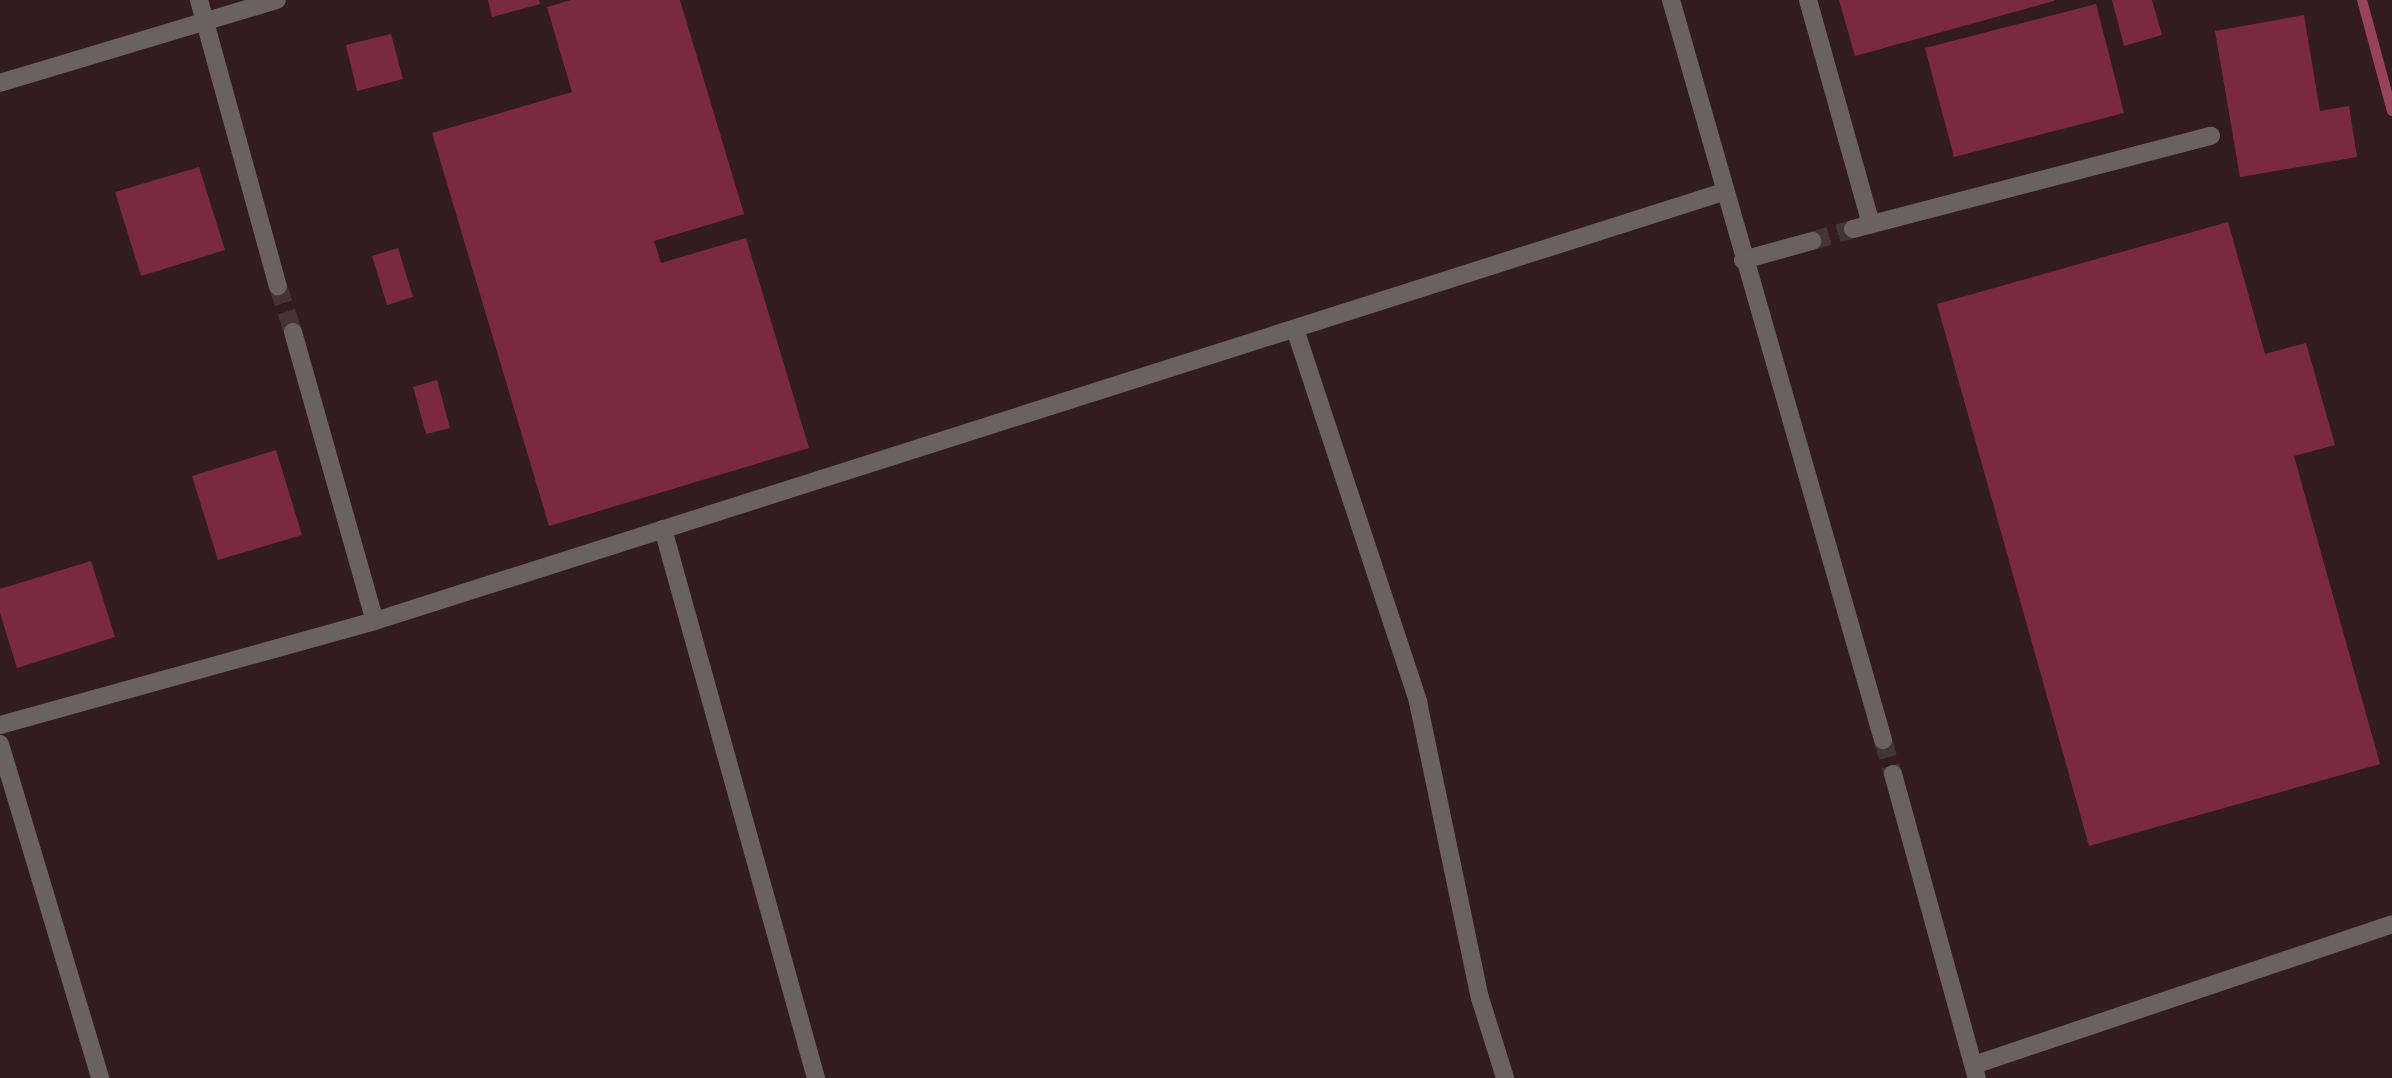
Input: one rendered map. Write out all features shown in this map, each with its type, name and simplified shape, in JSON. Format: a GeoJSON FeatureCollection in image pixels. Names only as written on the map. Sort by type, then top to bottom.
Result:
{"type":"FeatureCollection","features":[{"type":"Feature","properties":{"kind":"lane"},"geometry":{"type":"LineString","coordinates":[[199,0],[278,286]]}},
{"type":"Feature","properties":{"kind":"lane"},"geometry":{"type":"LineString","coordinates":[[0,83],[277,0]]}},
{"type":"Feature","properties":{"kind":"lane"},"geometry":{"type":"LineString","coordinates":[[1671,0],[1723,192],[1883,740]]}},
{"type":"Feature","properties":{"kind":"lane"},"geometry":{"type":"LineString","coordinates":[[1808,0],[1862,227],[2211,136]]}},
{"type":"Feature","properties":{"kind":"lane"},"geometry":{"type":"LineString","coordinates":[[0,725],[375,621],[1723,192]]}},
{"type":"Feature","properties":{"kind":"lane"},"geometry":{"type":"LineString","coordinates":[[1743,260],[1812,241]]}},
{"type":"Feature","properties":{"kind":"lane"},"geometry":{"type":"LineString","coordinates":[[1295,329],[1418,702],[1480,998],[1505,1078]]}},
{"type":"Feature","properties":{"kind":"lane"},"geometry":{"type":"LineString","coordinates":[[293,332],[375,621]]}},
{"type":"Feature","properties":{"kind":"lane"},"geometry":{"type":"LineString","coordinates":[[663,529],[816,1078]]}},
{"type":"Feature","properties":{"kind":"lane"},"geometry":{"type":"LineString","coordinates":[[0,744],[100,1078]]}},
{"type":"Feature","properties":{"kind":"lane"},"geometry":{"type":"LineString","coordinates":[[1893,775],[1975,1072],[2392,925]]}},
{"type":"Feature","properties":{"kind":"shaded area"},"geometry":{"type":"Polygon","coordinates":[[[0,0],[2392,0],[2392,1078],[0,1078],[0,0]]]}},
{"type":"Feature","properties":{"kind":"building"},"geometry":{"type":"Polygon","coordinates":[[[488,0],[539,0],[540,4],[492,17],[488,0]]]}},
{"type":"Feature","properties":{"kind":"building"},"geometry":{"type":"Polygon","coordinates":[[[571,0],[680,0],[744,214],[654,241],[661,263],[746,238],[809,448],[549,526],[432,133],[572,92],[547,7],[571,0]]]}},
{"type":"Feature","properties":{"kind":"building"},"geometry":{"type":"Polygon","coordinates":[[[1839,0],[2054,0],[2054,1],[1855,56],[1839,0]]]}},
{"type":"Feature","properties":{"kind":"building"},"geometry":{"type":"Polygon","coordinates":[[[2112,0],[2152,0],[2162,35],[2124,46],[2112,0]]]}},
{"type":"Feature","properties":{"kind":"building"},"geometry":{"type":"Polygon","coordinates":[[[2096,4],[2124,113],[1954,157],[1925,48],[2096,4]]]}},
{"type":"Feature","properties":{"kind":"building"},"geometry":{"type":"Polygon","coordinates":[[[2304,15],[2320,111],[2349,106],[2357,157],[2240,177],[2215,31],[2304,15]]]}},
{"type":"Feature","properties":{"kind":"building"},"geometry":{"type":"Polygon","coordinates":[[[391,34],[403,79],[357,91],[346,45],[391,34]]]}},
{"type":"Feature","properties":{"kind":"building"},"geometry":{"type":"Polygon","coordinates":[[[199,167],[225,250],[141,276],[115,192],[199,167]]]}},
{"type":"Feature","properties":{"kind":"building"},"geometry":{"type":"Polygon","coordinates":[[[2228,222],[2265,354],[2306,343],[2335,445],[2294,456],[2380,764],[2089,846],[1937,304],[2228,222]]]}},
{"type":"Feature","properties":{"kind":"building"},"geometry":{"type":"Polygon","coordinates":[[[398,248],[413,297],[387,305],[372,256],[398,248]]]}},
{"type":"Feature","properties":{"kind":"building"},"geometry":{"type":"Polygon","coordinates":[[[437,380],[450,428],[426,434],[413,387],[437,380]]]}},
{"type":"Feature","properties":{"kind":"building"},"geometry":{"type":"Polygon","coordinates":[[[276,450],[302,535],[218,560],[192,476],[276,450]]]}},
{"type":"Feature","properties":{"kind":"building"},"geometry":{"type":"Polygon","coordinates":[[[91,561],[115,637],[17,668],[0,613],[0,589],[91,561]]]}},
{"type":"Feature","properties":{"kind":"waterway"},"geometry":{"type":"LineString","coordinates":[[2362,0],[2392,111]]}},
{"type":"Feature","properties":{"kind":"tunnel"},"geometry":{"type":"LineString","coordinates":[[1812,241],[1853,229]]}},
{"type":"Feature","properties":{"kind":"tunnel"},"geometry":{"type":"LineString","coordinates":[[278,286],[293,332]]}},
{"type":"Feature","properties":{"kind":"tunnel"},"geometry":{"type":"LineString","coordinates":[[1883,740],[1893,774]]}}]}
